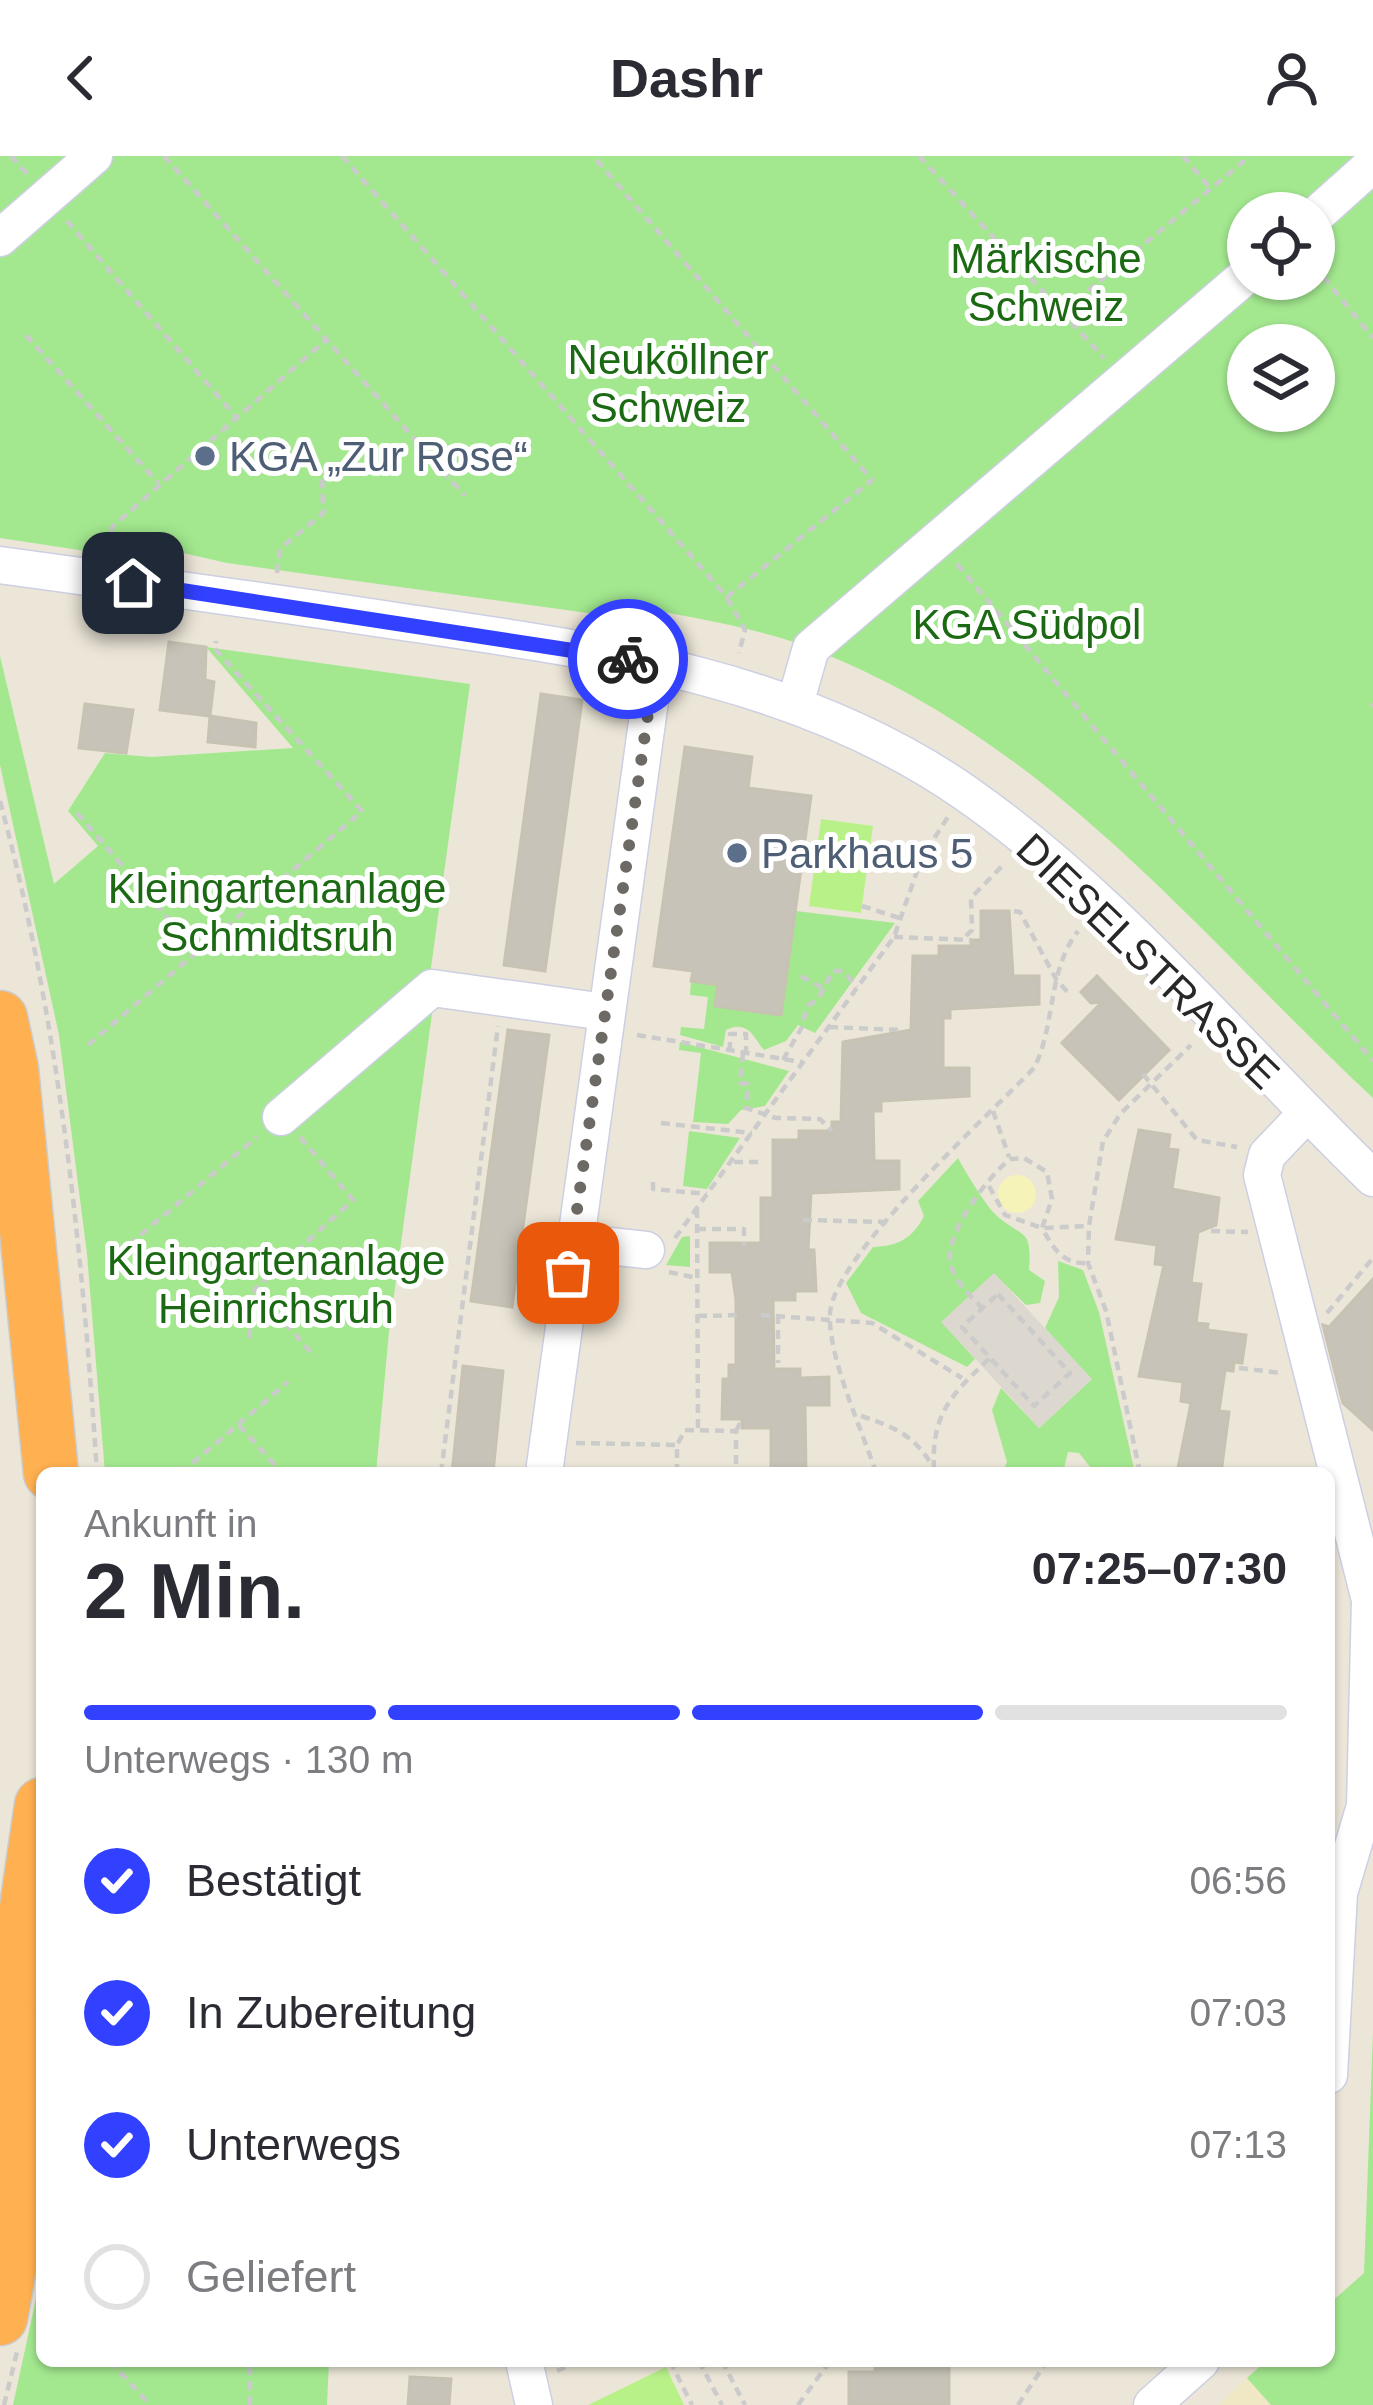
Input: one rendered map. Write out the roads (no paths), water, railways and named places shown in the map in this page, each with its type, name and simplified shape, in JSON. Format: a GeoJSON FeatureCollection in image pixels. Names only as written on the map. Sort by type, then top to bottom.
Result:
{"type":"FeatureCollection","features":[{"type":"Feature","properties":{"kind":"highway"},"geometry":{"type":"LineString","coordinates":[[0,1018],[11,1069],[50,1467]]}},
{"type":"Feature","properties":{"kind":"highway"},"geometry":{"type":"LineString","coordinates":[[0,2083],[36,1849]]}},
{"type":"Feature","properties":{"kind":"highway"},"geometry":{"type":"LineString","coordinates":[[0,2318],[21,2182],[25,2096],[12,2025]]}},
{"type":"Feature","properties":{"kind":"street"},"geometry":{"type":"LineString","coordinates":[[0,238],[94,156]]}},
{"type":"Feature","properties":{"kind":"street"},"geometry":{"type":"LineString","coordinates":[[1335,198],[1373,164]]}},
{"type":"Feature","properties":{"kind":"street"},"geometry":{"type":"LineString","coordinates":[[795,704],[811,648],[1227,292]]}},
{"type":"Feature","properties":{"kind":"street","name":"DIESELSTRASSE"},"geometry":{"type":"LineString","coordinates":[[0,565],[655,664],[795,704],[887,746],[966,794],[1114,919],[1373,1178]]}},
{"type":"Feature","properties":{"kind":"street"},"geometry":{"type":"LineString","coordinates":[[545,1467],[572,1242],[614,1022],[655,664]]}},
{"type":"Feature","properties":{"kind":"street"},"geometry":{"type":"LineString","coordinates":[[280,1117],[432,988],[502,997],[614,1022]]}},
{"type":"Feature","properties":{"kind":"street"},"geometry":{"type":"LineString","coordinates":[[1306,1114],[1268,1155],[1262,1174],[1370,1600],[1366,1806],[1339,1894],[1335,1966]]}},
{"type":"Feature","properties":{"kind":"street"},"geometry":{"type":"LineString","coordinates":[[572,1242],[655,1251]]}},
{"type":"Feature","properties":{"kind":"street"},"geometry":{"type":"LineString","coordinates":[[525,2367],[534,2405]]}},
{"type":"Feature","properties":{"kind":"street"},"geometry":{"type":"LineString","coordinates":[[1152,2405],[1194,2367]]}},
{"type":"Feature","properties":{"kind":"place","name":"KGA „Zur Rose“"},"geometry":{"type":"Point","coordinates":[205,456]}},
{"type":"Feature","properties":{"kind":"place","name":"Parkhaus 5"},"geometry":{"type":"Point","coordinates":[737,853]}},
{"type":"Feature","properties":{"kind":"park label","name":"Märkische Schweiz"},"geometry":{"type":"Point","coordinates":[1046,282]}},
{"type":"Feature","properties":{"kind":"park label","name":"Neuköllner Schweiz"},"geometry":{"type":"Point","coordinates":[668,383]}},
{"type":"Feature","properties":{"kind":"park label","name":"KGA Südpol"},"geometry":{"type":"Point","coordinates":[1027,624]}},
{"type":"Feature","properties":{"kind":"park label","name":"Kleingartenanlage Schmidtsruh"},"geometry":{"type":"Point","coordinates":[277,912]}},
{"type":"Feature","properties":{"kind":"park label","name":"Kleingartenanlage Heinrichsruh"},"geometry":{"type":"Point","coordinates":[276,1284]}}]}
